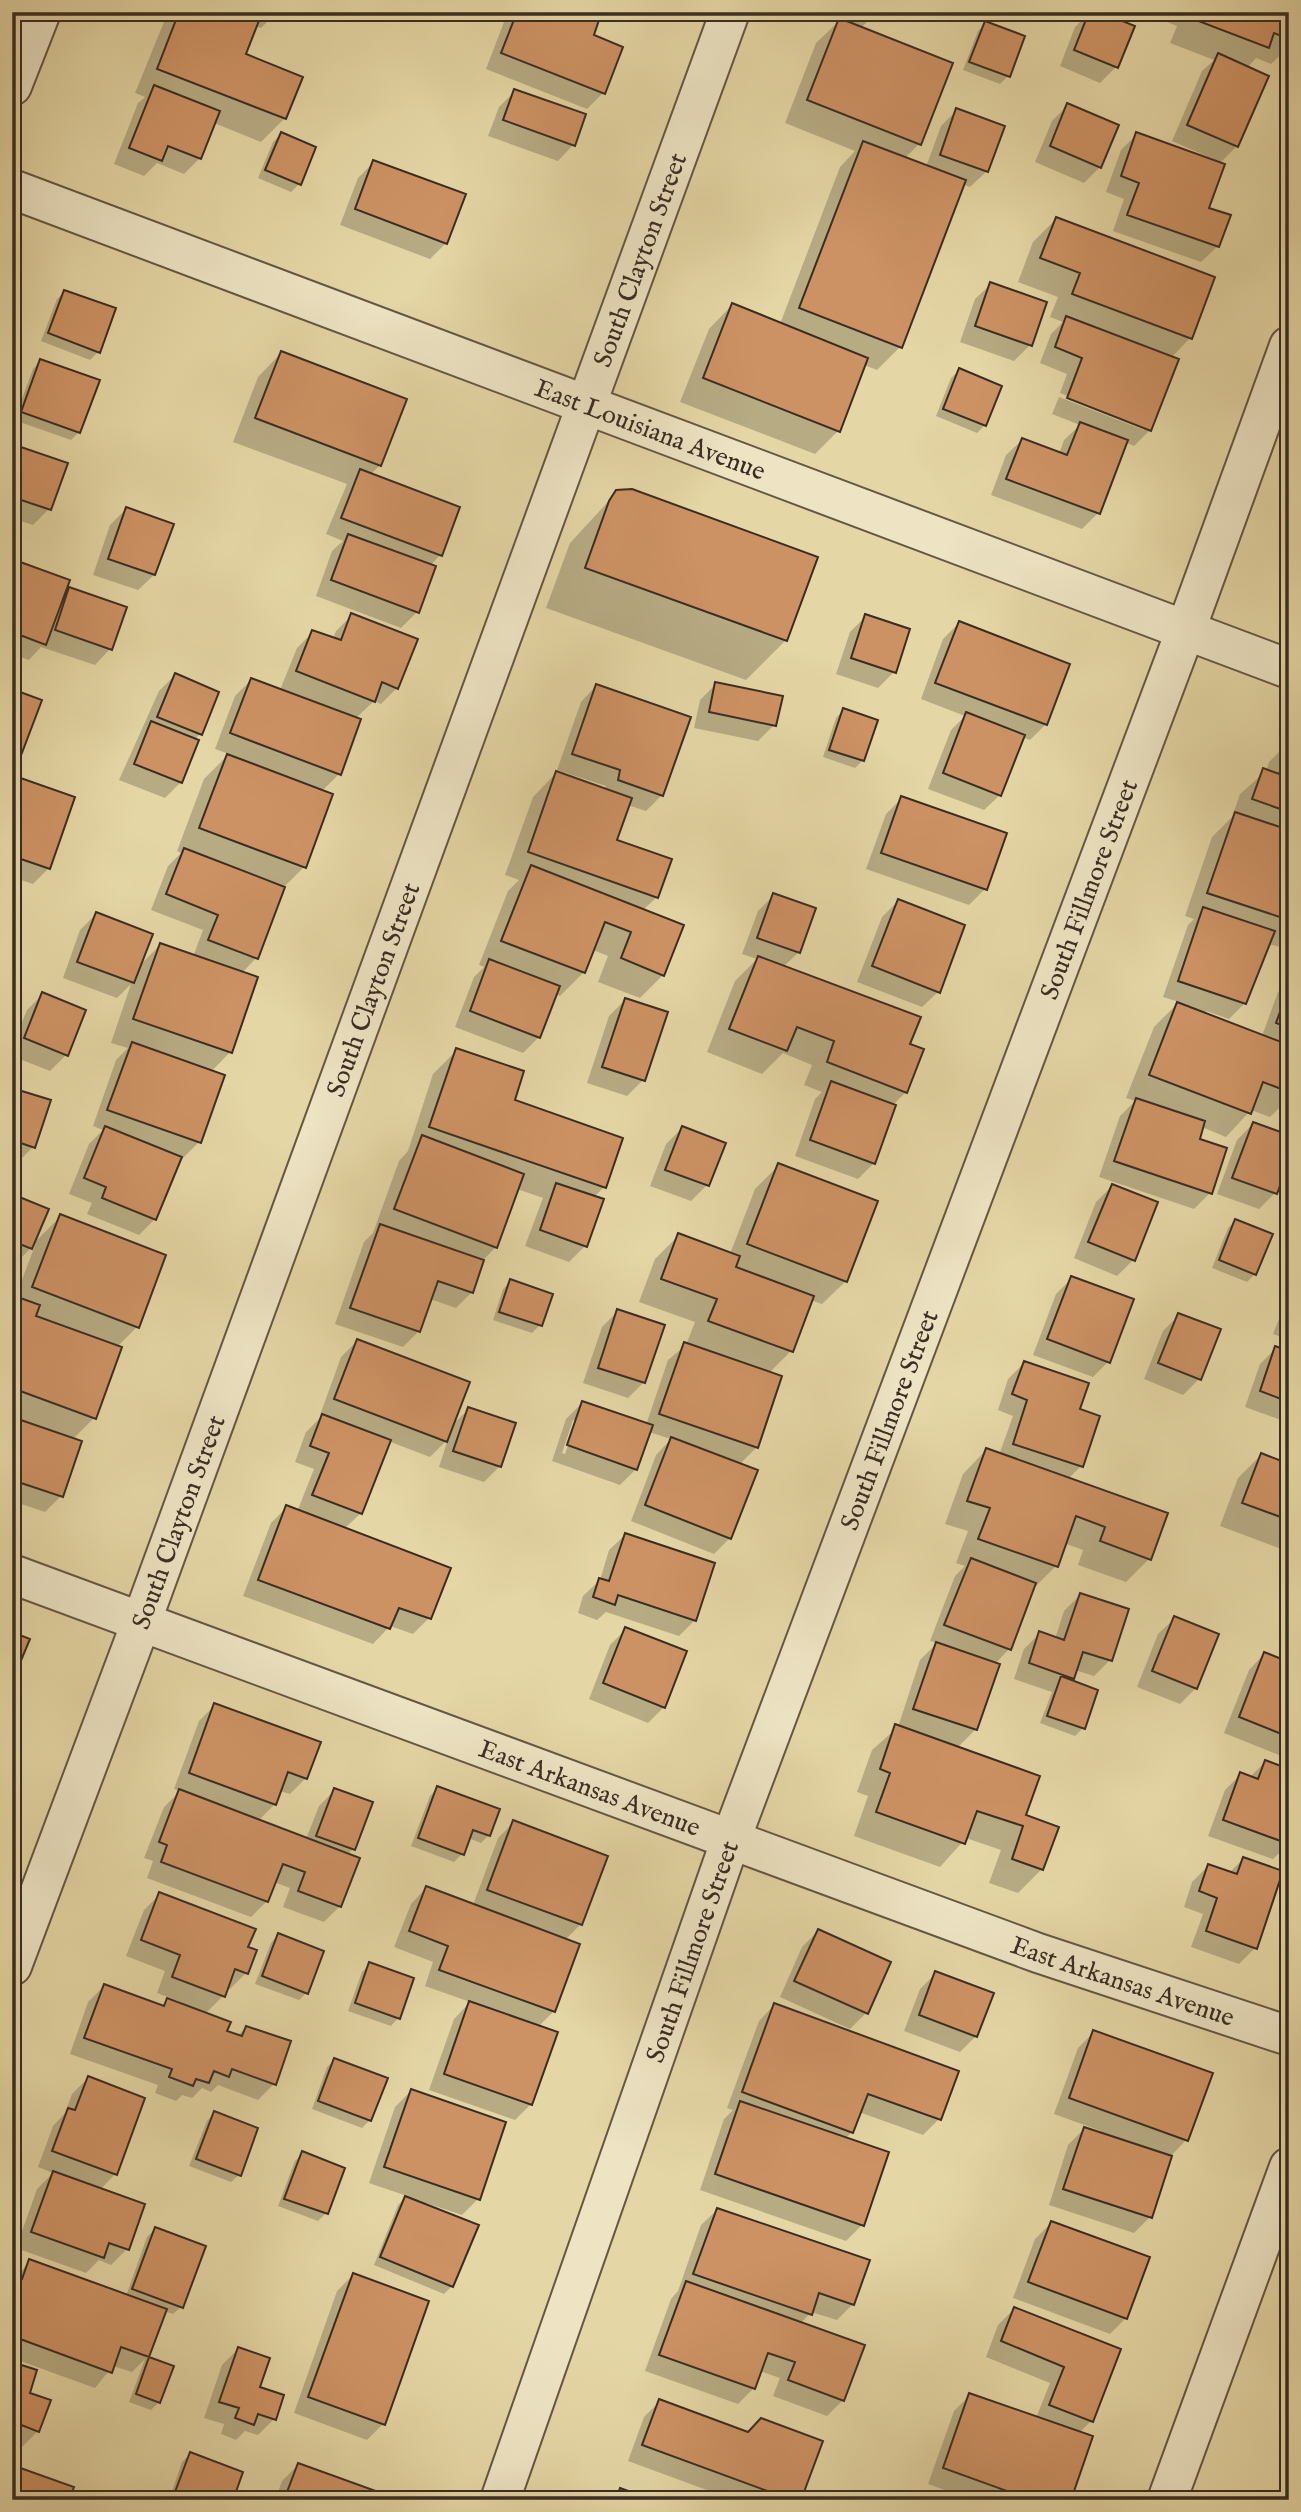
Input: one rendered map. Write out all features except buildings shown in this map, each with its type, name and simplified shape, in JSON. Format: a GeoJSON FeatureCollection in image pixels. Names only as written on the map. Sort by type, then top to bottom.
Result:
{"type":"FeatureCollection","features":[{"type":"Feature","properties":{"kind":"street"},"geometry":{"type":"LineString","coordinates":[[12,86],[41,12]]}},
{"type":"Feature","properties":{"kind":"street","name":"South Clayton Street"},"geometry":{"type":"LineString","coordinates":[[12,1966],[142,1620],[730,12]]}},
{"type":"Feature","properties":{"kind":"street","name":"East Louisiana Avenue"},"geometry":{"type":"LineString","coordinates":[[12,189],[1289,669]]}},
{"type":"Feature","properties":{"kind":"street","name":"South Fillmore Street"},"geometry":{"type":"LineString","coordinates":[[500,2500],[731,1839],[1185,632],[1289,346]]}},
{"type":"Feature","properties":{"kind":"street","name":"East Arkansas Avenue"},"geometry":{"type":"LineString","coordinates":[[12,1574],[1038,1953],[1289,2036]]}},
{"type":"Feature","properties":{"kind":"street"},"geometry":{"type":"LineString","coordinates":[[1167,2500],[1289,2167]]}}]}
